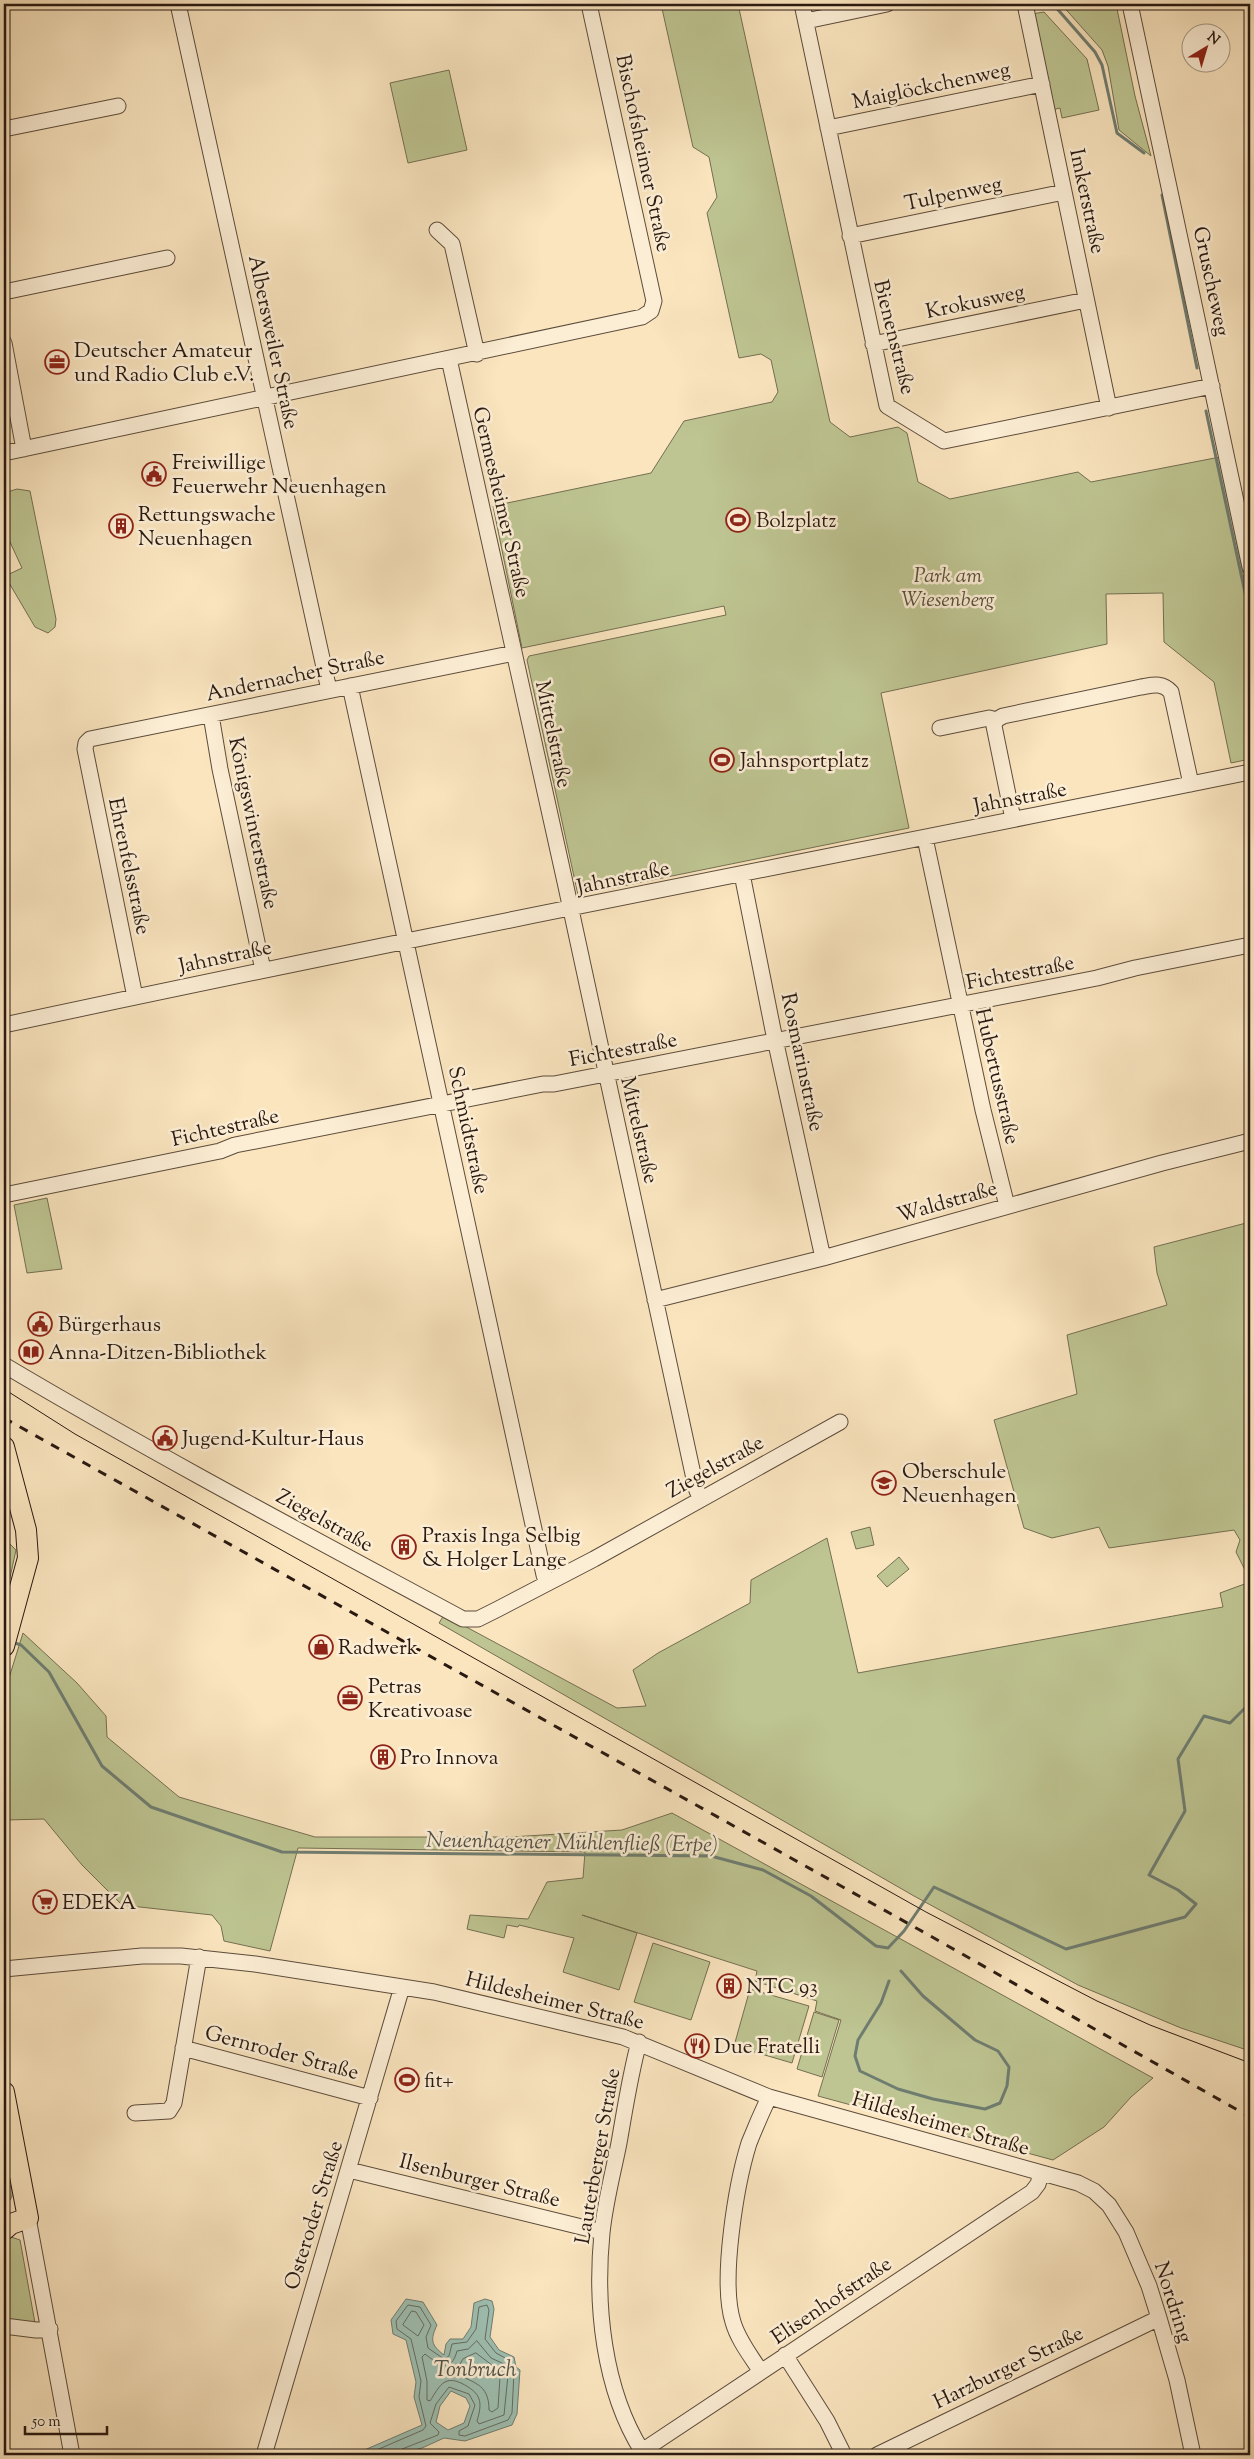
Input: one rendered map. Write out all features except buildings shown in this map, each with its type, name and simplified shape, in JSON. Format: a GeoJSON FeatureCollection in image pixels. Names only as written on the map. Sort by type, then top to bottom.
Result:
{"type":"FeatureCollection","features":[{"type":"Feature","properties":{"kind":"main road"},"geometry":{"type":"LineString","coordinates":[[4,1447],[10,1493],[26,1530],[28,1558],[6,1639]]}},
{"type":"Feature","properties":{"kind":"main road"},"geometry":{"type":"LineString","coordinates":[[4,2092],[28,2218],[11,2224],[4,2230]]}},
{"type":"Feature","properties":{"kind":"street","name":"Albersweiler Straße"},"geometry":{"type":"LineString","coordinates":[[178,4],[329,690]]}},
{"type":"Feature","properties":{"kind":"street","name":"Bischofsheimer Straße"},"geometry":{"type":"LineString","coordinates":[[476,354],[642,317],[651,311],[654,301],[589,4]]}},
{"type":"Feature","properties":{"kind":"street","name":"Bienenstraße"},"geometry":{"type":"LineString","coordinates":[[802,4],[887,406],[944,441],[1212,386]]}},
{"type":"Feature","properties":{"kind":"street"},"geometry":{"type":"LineString","coordinates":[[806,21],[887,4]]}},
{"type":"Feature","properties":{"kind":"street","name":"Imkerstraße"},"geometry":{"type":"LineString","coordinates":[[1025,4],[1109,408]]}},
{"type":"Feature","properties":{"kind":"street","name":"Gruscheweg"},"geometry":{"type":"LineString","coordinates":[[1130,4],[1250,567]]}},
{"type":"Feature","properties":{"kind":"street","name":"Maiglöckchenweg"},"geometry":{"type":"LineString","coordinates":[[828,128],[1042,84]]}},
{"type":"Feature","properties":{"kind":"street"},"geometry":{"type":"LineString","coordinates":[[4,129],[118,106]]}},
{"type":"Feature","properties":{"kind":"street","name":"Tulpenweg"},"geometry":{"type":"LineString","coordinates":[[850,236],[1064,192]]}},
{"type":"Feature","properties":{"kind":"street"},"geometry":{"type":"LineString","coordinates":[[4,453],[476,354],[452,244],[437,230]]}},
{"type":"Feature","properties":{"kind":"street"},"geometry":{"type":"LineString","coordinates":[[4,292],[167,258]]}},
{"type":"Feature","properties":{"kind":"street","name":"Krokusweg"},"geometry":{"type":"LineString","coordinates":[[873,344],[1086,300]]}},
{"type":"Feature","properties":{"kind":"street"},"geometry":{"type":"LineString","coordinates":[[4,343],[24,449]]}},
{"type":"Feature","properties":{"kind":"street","name":"Germesheimer Straße"},"geometry":{"type":"LineString","coordinates":[[449,360],[514,653]]}},
{"type":"Feature","properties":{"kind":"street","name":"Andernacher Straße"},"geometry":{"type":"LineString","coordinates":[[86,743],[90,739],[514,653]]}},
{"type":"Feature","properties":{"kind":"street","name":"Mittelstraße"},"geometry":{"type":"LineString","coordinates":[[514,653],[696,1488],[700,1498]]}},
{"type":"Feature","properties":{"kind":"street","name":"Schmidtstraße"},"geometry":{"type":"LineString","coordinates":[[350,686],[547,1583]]}},
{"type":"Feature","properties":{"kind":"street"},"geometry":{"type":"LineString","coordinates":[[1013,819],[994,726],[996,720],[1003,716],[1141,687],[1166,686],[1171,692],[1191,784]]}},
{"type":"Feature","properties":{"kind":"street","name":"Königswinterstraße"},"geometry":{"type":"LineString","coordinates":[[211,714],[218,761],[263,970]]}},
{"type":"Feature","properties":{"kind":"street"},"geometry":{"type":"LineString","coordinates":[[940,728],[989,718],[996,720]]}},
{"type":"Feature","properties":{"kind":"street","name":"Ehrenfelsstraße"},"geometry":{"type":"LineString","coordinates":[[86,743],[85,749],[135,997]]}},
{"type":"Feature","properties":{"kind":"street","name":"Jahnstraße"},"geometry":{"type":"LineString","coordinates":[[4,1025],[405,940],[571,910],[1250,772]]}},
{"type":"Feature","properties":{"kind":"street","name":"Hubertusstraße"},"geometry":{"type":"LineString","coordinates":[[925,838],[960,1006],[1007,1206]]}},
{"type":"Feature","properties":{"kind":"street","name":"Rosmarinstraße"},"geometry":{"type":"LineString","coordinates":[[742,874],[823,1258]]}},
{"type":"Feature","properties":{"kind":"street","name":"Fichtestraße"},"geometry":{"type":"LineString","coordinates":[[4,1195],[220,1151],[235,1145],[543,1084],[554,1084],[960,1006],[1250,945]]}},
{"type":"Feature","properties":{"kind":"street","name":"Waldstraße"},"geometry":{"type":"LineString","coordinates":[[655,1300],[823,1258],[1162,1163],[1250,1141]]}},
{"type":"Feature","properties":{"kind":"street","name":"Ziegelstraße"},"geometry":{"type":"LineString","coordinates":[[4,1365],[126,1435],[463,1619],[478,1619],[547,1583],[840,1422]]}},
{"type":"Feature","properties":{"kind":"street","name":"Hildesheimer Straße"},"geometry":{"type":"LineString","coordinates":[[4,1969],[142,1956],[199,1957],[402,1987],[526,2012],[598,2029],[640,2042],[768,2097],[1078,2183]]}},
{"type":"Feature","properties":{"kind":"street","name":"Gernroder Straße"},"geometry":{"type":"LineString","coordinates":[[135,2113],[169,2111],[174,2103],[199,1957]]}},
{"type":"Feature","properties":{"kind":"street","name":"Osteroder Straße"},"geometry":{"type":"LineString","coordinates":[[264,2455],[402,1987]]}},
{"type":"Feature","properties":{"kind":"street","name":"Lauterberger Straße"},"geometry":{"type":"LineString","coordinates":[[639,2453],[630,2432],[611,2372],[603,2323],[601,2282],[602,2232],[640,2042]]}},
{"type":"Feature","properties":{"kind":"street","name":"Gernroder Straße"},"geometry":{"type":"LineString","coordinates":[[183,2048],[370,2098]]}},
{"type":"Feature","properties":{"kind":"street"},"geometry":{"type":"LineString","coordinates":[[761,2372],[733,2322],[728,2292],[728,2276],[732,2235],[749,2144],[768,2097]]}},
{"type":"Feature","properties":{"kind":"street","name":"Ilsenburger Straße"},"geometry":{"type":"LineString","coordinates":[[348,2170],[602,2232]]}},
{"type":"Feature","properties":{"kind":"street","name":"Elisenhofstraße"},"geometry":{"type":"LineString","coordinates":[[639,2453],[1032,2192],[1042,2174]]}},
{"type":"Feature","properties":{"kind":"street","name":"Nordring"},"geometry":{"type":"LineString","coordinates":[[1078,2183],[1094,2191],[1117,2215],[1149,2286],[1177,2380],[1194,2455]]}},
{"type":"Feature","properties":{"kind":"street"},"geometry":{"type":"LineString","coordinates":[[28,2218],[50,2328],[72,2455]]}},
{"type":"Feature","properties":{"kind":"street","name":"Harzburger Straße"},"geometry":{"type":"LineString","coordinates":[[877,2455],[1159,2318]]}},
{"type":"Feature","properties":{"kind":"street"},"geometry":{"type":"LineString","coordinates":[[4,2326],[36,2330],[50,2328]]}},
{"type":"Feature","properties":{"kind":"street"},"geometry":{"type":"LineString","coordinates":[[785,2355],[827,2421],[844,2455]]}},
{"type":"Feature","properties":{"kind":"green space","name":"Park am Wiesenberg"},"geometry":{"type":"Polygon","coordinates":[[[661,4],[738,4],[830,422],[850,437],[898,427],[907,433],[918,482],[950,499],[1078,472],[1091,482],[1220,457],[1250,609],[1250,759],[1231,763],[1214,682],[1164,642],[1163,593],[1106,594],[1107,644],[881,693],[909,828],[578,895],[527,660],[529,656],[726,615],[724,606],[522,648],[493,506],[651,473],[684,421],[772,402],[778,392],[771,360],[761,354],[739,358],[707,213],[717,197],[709,157],[693,147],[661,4]]]}},
{"type":"Feature","properties":{"kind":"green space"},"geometry":{"type":"Polygon","coordinates":[[[1061,4],[1116,4],[1135,96],[1151,156],[1119,130],[1108,66],[1102,50],[1061,4]]]}},
{"type":"Feature","properties":{"kind":"green space"},"geometry":{"type":"Polygon","coordinates":[[[1044,12],[1087,59],[1099,110],[1062,118],[1060,108],[1052,110],[1032,14],[1044,12]]]}},
{"type":"Feature","properties":{"kind":"green space"},"geometry":{"type":"Polygon","coordinates":[[[449,70],[467,150],[408,163],[390,83],[449,70]]]}},
{"type":"Feature","properties":{"kind":"green space"},"geometry":{"type":"Polygon","coordinates":[[[17,489],[30,491],[56,619],[55,627],[48,633],[35,627],[5,576],[22,568],[4,529],[4,493],[17,489]]]}},
{"type":"Feature","properties":{"kind":"green space"},"geometry":{"type":"Polygon","coordinates":[[[47,1198],[62,1269],[27,1273],[14,1205],[47,1198]]]}},
{"type":"Feature","properties":{"kind":"green space"},"geometry":{"type":"Polygon","coordinates":[[[1250,1222],[1250,1570],[1245,1570],[1236,1552],[1240,1540],[1234,1530],[1109,1548],[1099,1527],[1052,1538],[1024,1528],[994,1420],[1077,1394],[1067,1335],[1167,1305],[1157,1273],[1154,1247],[1250,1222]]]}},
{"type":"Feature","properties":{"kind":"green space"},"geometry":{"type":"Polygon","coordinates":[[[870,1527],[874,1545],[856,1549],[851,1532],[870,1527]]]}},
{"type":"Feature","properties":{"kind":"green space"},"geometry":{"type":"Polygon","coordinates":[[[4,1538],[16,1550],[4,1605],[4,1538]]]}},
{"type":"Feature","properties":{"kind":"green space"},"geometry":{"type":"Polygon","coordinates":[[[827,1538],[858,1673],[1223,1607],[1220,1593],[1250,1582],[1250,2051],[1181,2028],[1078,1985],[914,1896],[439,1623],[444,1615],[617,1708],[646,1706],[633,1670],[658,1653],[750,1603],[751,1580],[827,1538]]]}},
{"type":"Feature","properties":{"kind":"green space"},"geometry":{"type":"Polygon","coordinates":[[[899,1557],[909,1569],[887,1587],[877,1576],[899,1557]]]}},
{"type":"Feature","properties":{"kind":"green space"},"geometry":{"type":"Polygon","coordinates":[[[23,1633],[77,1683],[106,1716],[107,1737],[179,1797],[315,1837],[511,1837],[622,1830],[672,1813],[1153,2078],[1131,2097],[1104,2127],[1053,2160],[818,2096],[841,2020],[815,2011],[817,2001],[755,1981],[757,1971],[582,1915],[637,1933],[619,1990],[563,1972],[574,1938],[519,1925],[518,1927],[507,1925],[504,1938],[467,1929],[470,1915],[528,1919],[547,1882],[583,1878],[585,1852],[298,1848],[270,1951],[224,1941],[221,1926],[212,1915],[122,1905],[82,1865],[44,1819],[6,1820],[4,1817],[4,1694],[23,1633]]]}},
{"type":"Feature","properties":{"kind":"green space"},"geometry":{"type":"Polygon","coordinates":[[[653,1943],[710,1962],[691,2020],[634,2002],[653,1943]]]}},
{"type":"Feature","properties":{"kind":"green space"},"geometry":{"type":"Polygon","coordinates":[[[750,1989],[809,2006],[792,2063],[734,2046],[750,1989]]]}},
{"type":"Feature","properties":{"kind":"green space"},"geometry":{"type":"Polygon","coordinates":[[[814,2012],[839,2020],[822,2077],[797,2069],[814,2012]]]}},
{"type":"Feature","properties":{"kind":"green space"},"geometry":{"type":"Polygon","coordinates":[[[4,2179],[12,2188],[10,2200],[4,2200],[4,2179]]]}},
{"type":"Feature","properties":{"kind":"green space"},"geometry":{"type":"Polygon","coordinates":[[[11,2237],[20,2240],[35,2323],[4,2320],[4,2239],[11,2237]]]}},
{"type":"Feature","properties":{"kind":"water","name":"Tonbruch"},"geometry":{"type":"Polygon","coordinates":[[[406,2299],[423,2302],[437,2325],[433,2335],[434,2345],[444,2355],[446,2344],[450,2339],[463,2339],[471,2327],[474,2303],[485,2299],[492,2301],[494,2309],[490,2337],[499,2350],[514,2357],[516,2367],[520,2370],[517,2414],[512,2425],[465,2441],[444,2438],[422,2448],[396,2455],[353,2455],[422,2425],[414,2397],[416,2382],[406,2340],[393,2334],[391,2320],[406,2299]],[[451,2391],[440,2406],[436,2422],[448,2430],[464,2423],[470,2406],[466,2398],[451,2391]]]}},
{"type":"Feature","properties":{"kind":"waterway"},"geometry":{"type":"LineString","coordinates":[[1053,4],[1095,52],[1102,65],[1117,133],[1144,153]]}},
{"type":"Feature","properties":{"kind":"waterway"},"geometry":{"type":"LineString","coordinates":[[1162,195],[1197,368]]}},
{"type":"Feature","properties":{"kind":"waterway"},"geometry":{"type":"LineString","coordinates":[[1206,411],[1250,616]]}},
{"type":"Feature","properties":{"kind":"waterway","name":"Neuenhagener Mühlenfließ (Erpe)"},"geometry":{"type":"LineString","coordinates":[[12,1642],[21,1645],[49,1672],[102,1766],[151,1807],[282,1852],[711,1856],[763,1870],[811,1896],[876,1946],[888,1948],[904,1931],[934,1887],[1066,1949],[1185,1917],[1196,1904],[1178,1890],[1149,1875],[1185,1811],[1178,1759],[1204,1716],[1230,1723],[1246,1707],[1250,1710]]}},
{"type":"Feature","properties":{"kind":"waterway"},"geometry":{"type":"LineString","coordinates":[[889,1981],[881,2003],[858,2040],[855,2056],[860,2071],[898,2089],[933,2099],[985,2109],[1000,2103],[1007,2086],[1009,2067],[998,2051],[975,2040],[923,1996],[901,1971]]}},
{"type":"Feature","properties":{"kind":"tram line"},"geometry":{"type":"LineString","coordinates":[[4,1389],[75,1434],[926,1912],[1097,2001],[1150,2025],[1250,2063]]}},
{"type":"Feature","properties":{"kind":"railway"},"geometry":{"type":"LineString","coordinates":[[4,1418],[918,1929],[1250,2117]]}},
{"type":"Feature","properties":{"kind":"place","name":"Deutscher Amateur und Radio Club e.V."},"geometry":{"type":"Point","coordinates":[57,362]}},
{"type":"Feature","properties":{"kind":"place","name":"Freiwillige Feuerwehr Neuenhagen"},"geometry":{"type":"Point","coordinates":[154,474]}},
{"type":"Feature","properties":{"kind":"place","name":"Bolzplatz"},"geometry":{"type":"Point","coordinates":[738,520]}},
{"type":"Feature","properties":{"kind":"place","name":"Rettungswache Neuenhagen"},"geometry":{"type":"Point","coordinates":[121,526]}},
{"type":"Feature","properties":{"kind":"place","name":"Jahnsportplatz"},"geometry":{"type":"Point","coordinates":[722,760]}},
{"type":"Feature","properties":{"kind":"place","name":"Bürgerhaus"},"geometry":{"type":"Point","coordinates":[40,1324]}},
{"type":"Feature","properties":{"kind":"place","name":"Anna-Ditzen-Bibliothek"},"geometry":{"type":"Point","coordinates":[31,1352]}},
{"type":"Feature","properties":{"kind":"place","name":"Jugend-Kultur-Haus"},"geometry":{"type":"Point","coordinates":[165,1438]}},
{"type":"Feature","properties":{"kind":"place","name":"Oberschule Neuenhagen"},"geometry":{"type":"Point","coordinates":[884,1483]}},
{"type":"Feature","properties":{"kind":"place","name":"Praxis Inga Selbig & Holger Lange"},"geometry":{"type":"Point","coordinates":[404,1547]}},
{"type":"Feature","properties":{"kind":"place","name":"Radwerk"},"geometry":{"type":"Point","coordinates":[321,1647]}},
{"type":"Feature","properties":{"kind":"place","name":"Petras Kreativoase"},"geometry":{"type":"Point","coordinates":[350,1698]}},
{"type":"Feature","properties":{"kind":"place","name":"Pro Innova"},"geometry":{"type":"Point","coordinates":[383,1757]}},
{"type":"Feature","properties":{"kind":"place","name":"EDEKA"},"geometry":{"type":"Point","coordinates":[45,1902]}},
{"type":"Feature","properties":{"kind":"place","name":"NTC 93"},"geometry":{"type":"Point","coordinates":[729,1986]}},
{"type":"Feature","properties":{"kind":"place","name":"Due Fratelli"},"geometry":{"type":"Point","coordinates":[697,2046]}},
{"type":"Feature","properties":{"kind":"place","name":"fit+"},"geometry":{"type":"Point","coordinates":[407,2080]}}]}
